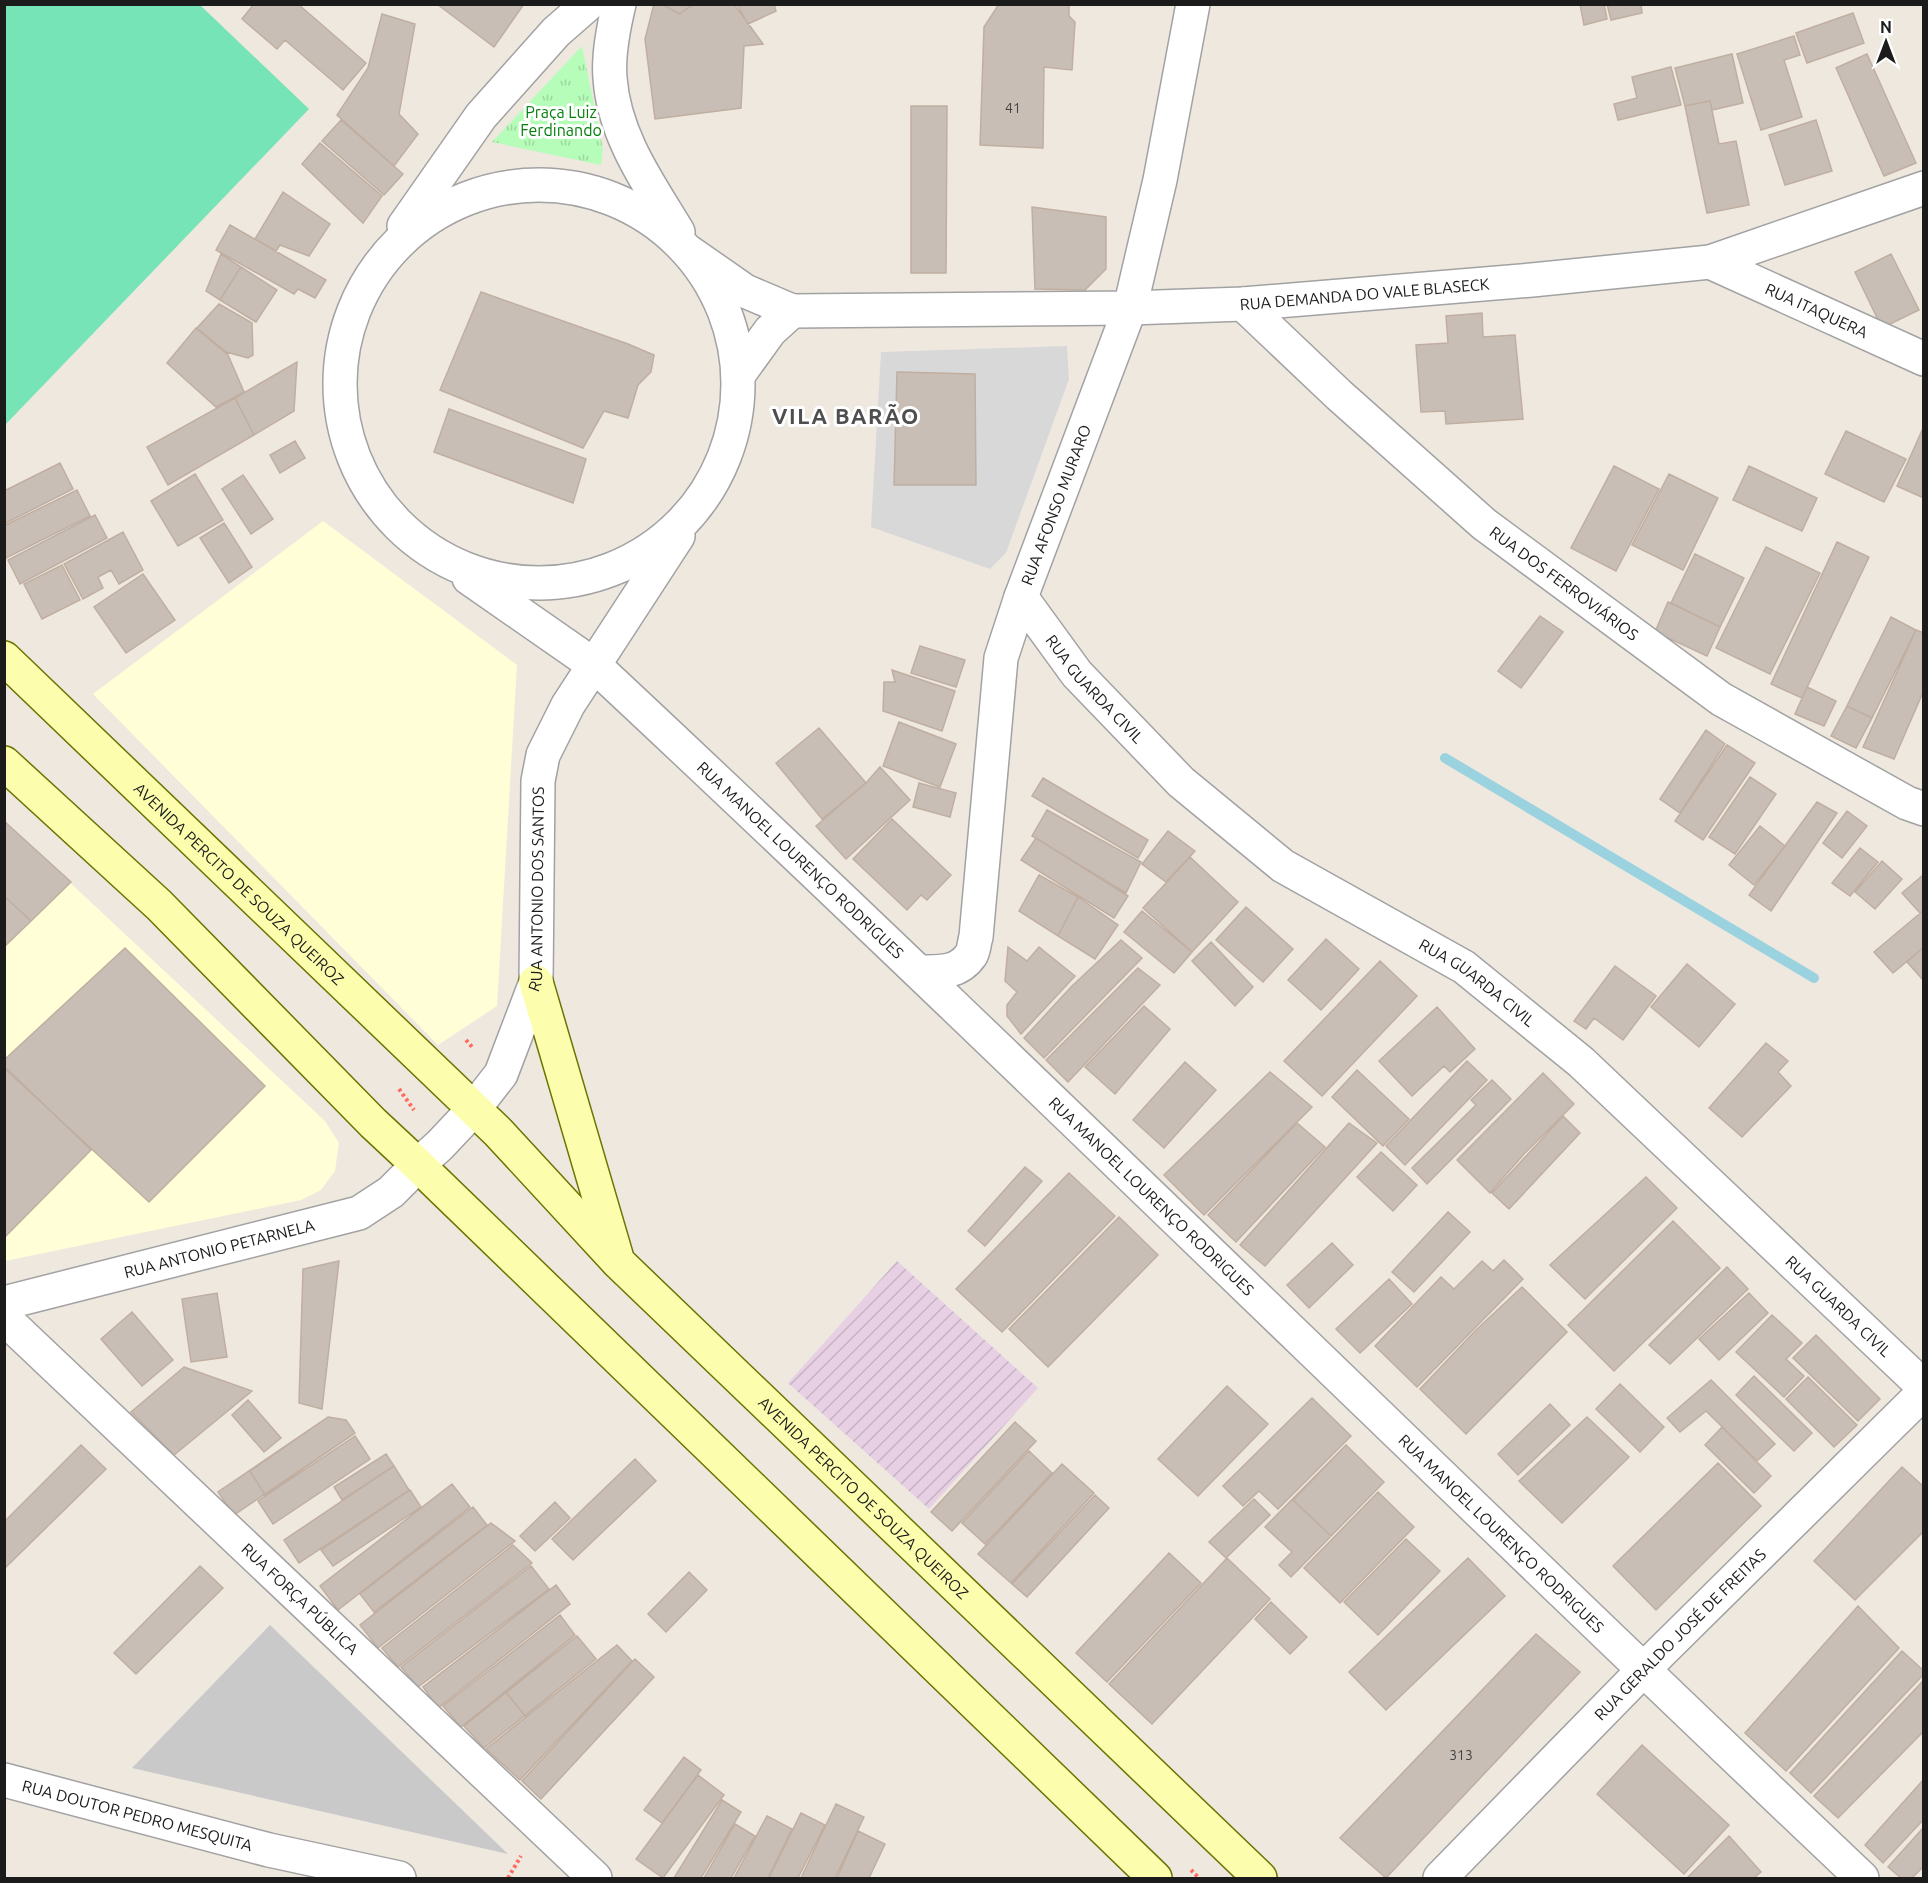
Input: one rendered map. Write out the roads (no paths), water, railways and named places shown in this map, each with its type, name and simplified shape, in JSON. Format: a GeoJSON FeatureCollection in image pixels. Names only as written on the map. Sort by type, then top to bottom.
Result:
{"type":"FeatureCollection","features":[{"type":"Feature","properties":{"kind":"main road","name":"AVENIDA PERCITO DE SOUZA QUEIROZ"},"geometry":{"type":"LineString","coordinates":[[4,658],[498,1132],[618,1262],[1260,1878]]}},
{"type":"Feature","properties":{"kind":"main road"},"geometry":{"type":"LineString","coordinates":[[4,763],[159,905],[373,1123],[1155,1878]]}},
{"type":"Feature","properties":{"kind":"main road"},"geometry":{"type":"LineString","coordinates":[[536,982],[618,1262]]}},
{"type":"Feature","properties":{"kind":"street"},"geometry":{"type":"LineString","coordinates":[[588,4],[556,32],[480,116],[374,269],[355,302],[343,338],[338,376],[340,414],[350,451],[366,485],[388,516],[416,542],[449,562],[485,576],[522,583],[561,582],[598,574],[634,559],[662,541],[686,519],[706,493]]}},
{"type":"Feature","properties":{"kind":"street"},"geometry":{"type":"LineString","coordinates":[[594,664],[722,465],[732,436],[738,406],[739,374],[735,341],[724,309],[709,279],[689,252],[635,161],[618,119],[610,77],[614,26],[619,4]]}},
{"type":"Feature","properties":{"kind":"street","name":"RUA AFONSO MURARO"},"geometry":{"type":"LineString","coordinates":[[919,972],[948,972],[971,955],[976,937],[1001,658],[1021,597],[1130,308],[1160,180],[1193,4]]}},
{"type":"Feature","properties":{"kind":"street"},"geometry":{"type":"LineString","coordinates":[[374,269],[400,239],[432,215],[468,197],[507,186],[548,185],[587,190],[626,204],[660,225],[689,252]]}},
{"type":"Feature","properties":{"kind":"street","name":"RUA DEMANDA DO VALE BLASECK"},"geometry":{"type":"LineString","coordinates":[[689,252],[745,291],[792,311],[1130,308],[1243,304],[1532,280],[1710,262],[1923,188]]}},
{"type":"Feature","properties":{"kind":"street","name":"RUA ITAQUERA"},"geometry":{"type":"LineString","coordinates":[[1710,262],[1923,359]]}},
{"type":"Feature","properties":{"kind":"street","name":"RUA DOS FERROVIÁRIOS"},"geometry":{"type":"LineString","coordinates":[[1243,304],[1339,395],[1484,524],[1721,699],[1918,811]]}},
{"type":"Feature","properties":{"kind":"street"},"geometry":{"type":"LineString","coordinates":[[739,374],[770,331],[792,311]]}},
{"type":"Feature","properties":{"kind":"street","name":"RUA MANOEL LOURENÇO RODRIGUES"},"geometry":{"type":"LineString","coordinates":[[416,542],[594,664],[919,972],[1643,1671],[1862,1878]]}},
{"type":"Feature","properties":{"kind":"street","name":"RUA GUARDA CIVIL"},"geometry":{"type":"LineString","coordinates":[[1021,597],[1077,674],[1181,782],[1283,866],[1464,967],[1572,1054],[1923,1387]]}},
{"type":"Feature","properties":{"kind":"street","name":"RUA ANTONIO DOS SANTOS"},"geometry":{"type":"LineString","coordinates":[[473,1110],[501,1074],[536,982],[538,782],[543,755],[556,726],[594,664]]}},
{"type":"Feature","properties":{"kind":"street"},"geometry":{"type":"LineString","coordinates":[[418,1165],[473,1110]]}},
{"type":"Feature","properties":{"kind":"street","name":"RUA ANTONIO PETARNELA"},"geometry":{"type":"LineString","coordinates":[[4,1303],[358,1213],[391,1192],[418,1165]]}},
{"type":"Feature","properties":{"kind":"street","name":"RUA FORÇA PÚBLICA"},"geometry":{"type":"LineString","coordinates":[[4,1318],[595,1878]]}},
{"type":"Feature","properties":{"kind":"street","name":"RUA GERALDO JOSÉ DE FREITAS"},"geometry":{"type":"LineString","coordinates":[[1440,1878],[1643,1671],[1923,1392]]}},
{"type":"Feature","properties":{"kind":"street","name":"RUA DOUTOR PEDRO MESQUITA"},"geometry":{"type":"LineString","coordinates":[[4,1780],[269,1850],[399,1878]]}},
{"type":"Feature","properties":{"kind":"street","name":"RUA DOUTOR PEDRO MESQUITA"},"geometry":{"type":"LineString","coordinates":[[269,1850],[335,1878]]}},
{"type":"Feature","properties":{"kind":"waterway"},"geometry":{"type":"LineString","coordinates":[[1445,758],[1814,978]]}},
{"type":"Feature","properties":{"kind":"district","name":"VILA BARÃO"},"geometry":{"type":"Point","coordinates":[846,415]}},
{"type":"Feature","properties":{"kind":"park label","name":"Praça Luiz Ferdinando"},"geometry":{"type":"Point","coordinates":[561,121]}}]}
